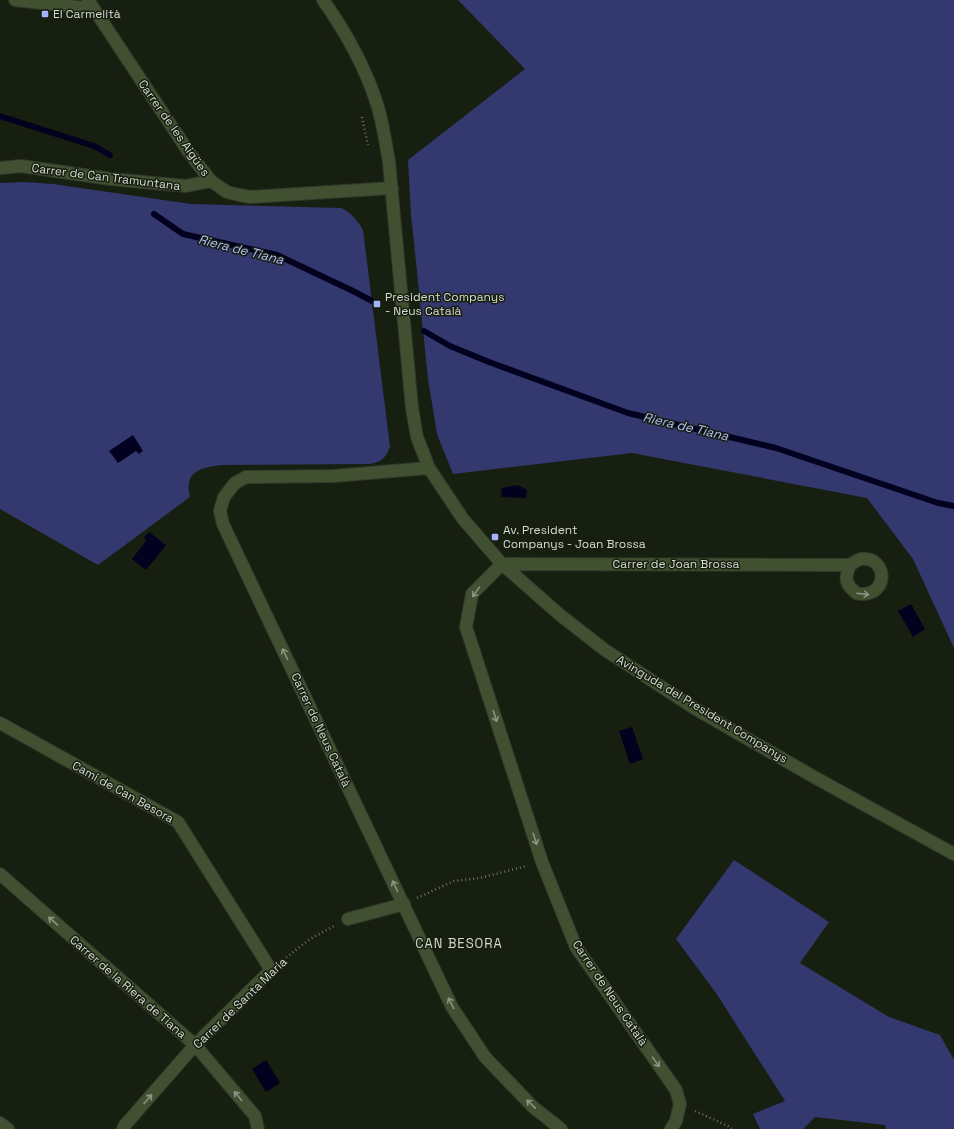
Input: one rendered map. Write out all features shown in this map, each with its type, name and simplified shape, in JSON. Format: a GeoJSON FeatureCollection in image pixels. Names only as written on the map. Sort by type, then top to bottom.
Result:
{"type":"FeatureCollection","features":[{"type":"Feature","properties":{"kind":"street"},"geometry":{"type":"LineString","coordinates":[[15,0],[91,5]]}},
{"type":"Feature","properties":{"kind":"street","name":"Avinguda del President Companys"},"geometry":{"type":"LineString","coordinates":[[323,0],[348,39],[365,74],[376,101],[383,126],[392,188],[412,408],[417,437],[429,468],[463,519],[502,564],[560,615],[605,650],[694,708],[954,854]]}},
{"type":"Feature","properties":{"kind":"street","name":"Carrer de les Aigües"},"geometry":{"type":"LineString","coordinates":[[91,5],[190,154],[211,181],[227,192],[250,197],[392,188]]}},
{"type":"Feature","properties":{"kind":"street","name":"Carrer de Can Tramuntana"},"geometry":{"type":"LineString","coordinates":[[0,168],[21,166],[111,179],[186,186],[211,181]]}},
{"type":"Feature","properties":{"kind":"street","name":"Carrer de Neus Català"},"geometry":{"type":"LineString","coordinates":[[429,468],[334,476],[246,477],[235,483],[224,497],[220,511],[223,524],[452,1007],[485,1057],[533,1107],[561,1129]]}},
{"type":"Feature","properties":{"kind":"street","name":"Carrer de Neus Català"},"geometry":{"type":"LineString","coordinates":[[502,564],[472,594],[466,627],[542,862],[576,947],[676,1090],[680,1104]]}},
{"type":"Feature","properties":{"kind":"street","name":"Carrer de Joan Brossa"},"geometry":{"type":"LineString","coordinates":[[502,564],[850,565]]}},
{"type":"Feature","properties":{"kind":"street","name":"Camí de Can Besora"},"geometry":{"type":"LineString","coordinates":[[0,723],[178,822],[271,970]]}},
{"type":"Feature","properties":{"kind":"street","name":"Carrer de la Riera de Tiana"},"geometry":{"type":"LineString","coordinates":[[0,874],[195,1045],[255,1116],[258,1129]]}},
{"type":"Feature","properties":{"kind":"street"},"geometry":{"type":"LineString","coordinates":[[348,919],[404,904]]}},
{"type":"Feature","properties":{"kind":"street","name":"Carrer de Santa Maria"},"geometry":{"type":"LineString","coordinates":[[123,1129],[195,1045],[271,970]]}},
{"type":"Feature","properties":{"kind":"street"},"geometry":{"type":"LineString","coordinates":[[671,1129],[676,1121],[680,1104]]}},
{"type":"Feature","properties":{"kind":"street"},"geometry":{"type":"LineString","coordinates":[[0,1123],[8,1129]]}},
{"type":"Feature","properties":{"kind":"path"},"geometry":{"type":"LineString","coordinates":[[361,114],[369,151]]}},
{"type":"Feature","properties":{"kind":"path"},"geometry":{"type":"LineString","coordinates":[[404,904],[454,881],[480,878],[542,862]]}},
{"type":"Feature","properties":{"kind":"path","name":"Carrer de Santa Maria"},"geometry":{"type":"LineString","coordinates":[[271,970],[310,939],[348,919]]}},
{"type":"Feature","properties":{"kind":"path"},"geometry":{"type":"LineString","coordinates":[[680,1104],[732,1129]]}},
{"type":"Feature","properties":{"kind":"shaded area"},"geometry":{"type":"Polygon","coordinates":[[[458,0],[954,0],[954,648],[913,559],[867,498],[632,453],[453,474],[437,434],[428,379],[411,214],[408,160],[525,69],[458,0]]]}},
{"type":"Feature","properties":{"kind":"shaded area"},"geometry":{"type":"Polygon","coordinates":[[[25,182],[53,184],[191,204],[341,208],[348,212],[363,230],[390,447],[384,457],[380,461],[369,464],[221,465],[200,470],[195,472],[189,481],[190,497],[98,565],[0,509],[0,183],[25,182]]]}},
{"type":"Feature","properties":{"kind":"shaded area"},"geometry":{"type":"Polygon","coordinates":[[[133,435],[143,451],[139,454],[136,451],[118,463],[109,451],[133,435]]]}},
{"type":"Feature","properties":{"kind":"shaded area"},"geometry":{"type":"Polygon","coordinates":[[[518,485],[527,490],[526,498],[501,497],[502,488],[518,485]]]}},
{"type":"Feature","properties":{"kind":"shaded area"},"geometry":{"type":"Polygon","coordinates":[[[149,532],[166,545],[146,570],[132,559],[146,541],[144,537],[149,532]]]}},
{"type":"Feature","properties":{"kind":"shaded area"},"geometry":{"type":"Polygon","coordinates":[[[911,604],[925,629],[913,637],[898,611],[911,604]]]}},
{"type":"Feature","properties":{"kind":"shaded area"},"geometry":{"type":"Polygon","coordinates":[[[632,727],[643,759],[630,764],[619,731],[632,727]]]}},
{"type":"Feature","properties":{"kind":"shaded area"},"geometry":{"type":"Polygon","coordinates":[[[734,860],[829,922],[800,963],[889,1017],[940,1035],[954,1060],[954,1129],[886,1129],[885,1125],[815,1117],[803,1129],[760,1129],[753,1114],[785,1101],[716,993],[676,939],[734,860]]]}},
{"type":"Feature","properties":{"kind":"shaded area"},"geometry":{"type":"Polygon","coordinates":[[[266,1060],[280,1083],[266,1092],[252,1069],[266,1060]]]}},
{"type":"Feature","properties":{"kind":"waterway","name":"Riera de Tiana"},"geometry":{"type":"LineString","coordinates":[[0,116],[94,146],[110,155]]}},
{"type":"Feature","properties":{"kind":"waterway","name":"Riera de Tiana"},"geometry":{"type":"LineString","coordinates":[[154,214],[183,234],[277,255],[374,302]]}},
{"type":"Feature","properties":{"kind":"waterway","name":"Riera de Tiana"},"geometry":{"type":"LineString","coordinates":[[424,331],[450,346],[489,362],[628,413],[776,448],[938,503],[954,506]]}},
{"type":"Feature","properties":{"kind":"place","name":"El Carmelità"},"geometry":{"type":"Point","coordinates":[45,14]}},
{"type":"Feature","properties":{"kind":"place","name":"President Companys - Neus Català"},"geometry":{"type":"Point","coordinates":[377,304]}},
{"type":"Feature","properties":{"kind":"place","name":"Av. President Companys - Joan Brossa"},"geometry":{"type":"Point","coordinates":[495,537]}},
{"type":"Feature","properties":{"kind":"district","name":"CAN BESORA"},"geometry":{"type":"Point","coordinates":[459,943]}}]}
